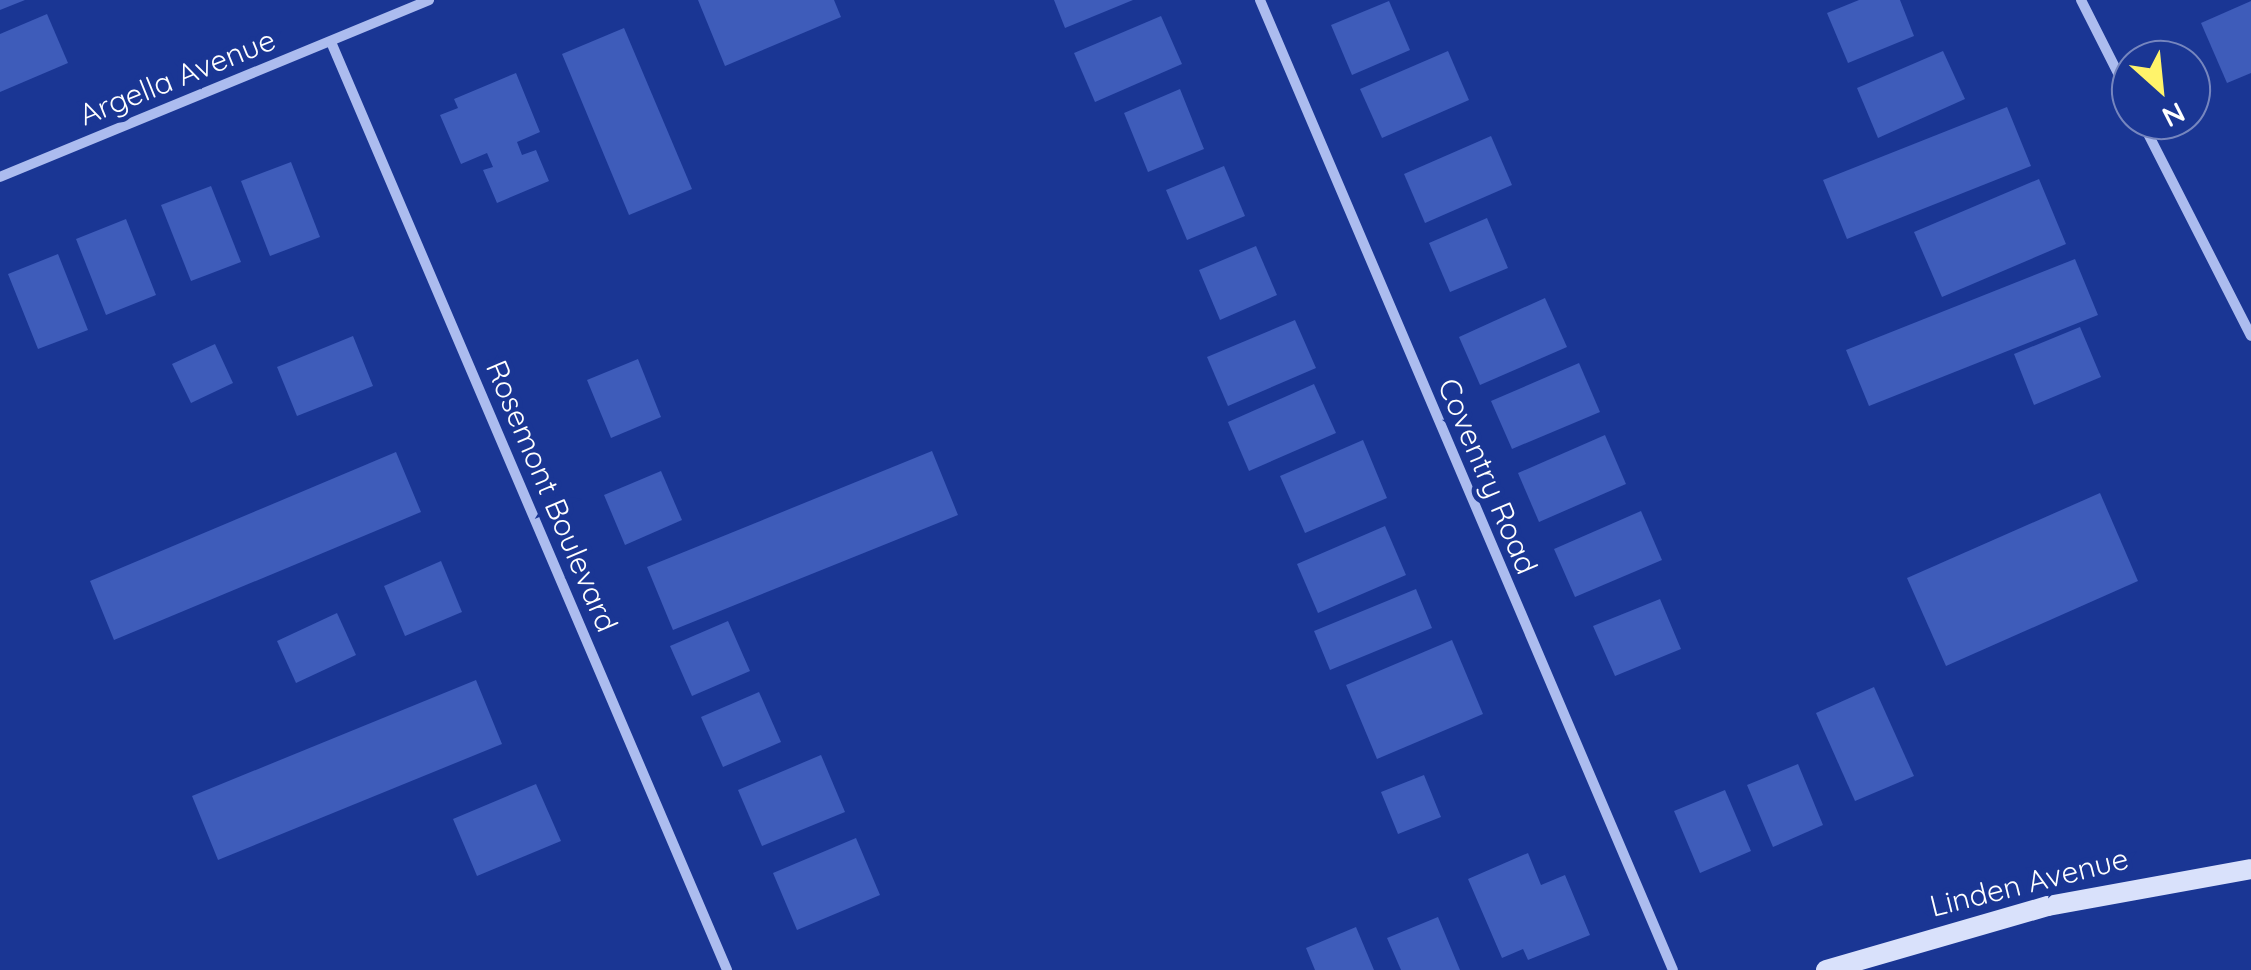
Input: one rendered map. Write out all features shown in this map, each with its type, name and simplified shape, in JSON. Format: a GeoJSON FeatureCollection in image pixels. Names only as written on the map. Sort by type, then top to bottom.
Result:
{"type":"FeatureCollection","features":[{"type":"Feature","properties":{"kind":"main road","name":"Linden Avenue"},"geometry":{"type":"LineString","coordinates":[[1826,970],[2048,906],[2251,869]]}},
{"type":"Feature","properties":{"kind":"street","name":"Argella Avenue"},"geometry":{"type":"LineString","coordinates":[[0,177],[429,0]]}},
{"type":"Feature","properties":{"kind":"street","name":"Coventry Road"},"geometry":{"type":"LineString","coordinates":[[1260,0],[1673,970]]}},
{"type":"Feature","properties":{"kind":"street"},"geometry":{"type":"LineString","coordinates":[[2080,0],[2111,61]]}},
{"type":"Feature","properties":{"kind":"street","name":"Rosemont Boulevard"},"geometry":{"type":"LineString","coordinates":[[331,42],[727,970]]}},
{"type":"Feature","properties":{"kind":"street"},"geometry":{"type":"LineString","coordinates":[[2152,140],[2251,336]]}},
{"type":"Feature","properties":{"kind":"building"},"geometry":{"type":"Polygon","coordinates":[[[0,0],[25,0],[0,10],[0,0]]]}},
{"type":"Feature","properties":{"kind":"building"},"geometry":{"type":"Polygon","coordinates":[[[698,0],[834,0],[841,17],[725,66],[698,0]]]}},
{"type":"Feature","properties":{"kind":"building"},"geometry":{"type":"Polygon","coordinates":[[[1054,0],[1133,0],[1065,28],[1054,0]]]}},
{"type":"Feature","properties":{"kind":"building"},"geometry":{"type":"Polygon","coordinates":[[[1859,0],[1900,0],[1914,36],[1848,63],[1827,13],[1859,0]]]}},
{"type":"Feature","properties":{"kind":"building"},"geometry":{"type":"Polygon","coordinates":[[[1389,1],[1410,50],[1352,75],[1331,25],[1389,1]]]}},
{"type":"Feature","properties":{"kind":"building"},"geometry":{"type":"Polygon","coordinates":[[[2251,1],[2251,73],[2227,83],[2201,23],[2251,1]]]}},
{"type":"Feature","properties":{"kind":"building"},"geometry":{"type":"Polygon","coordinates":[[[47,14],[68,63],[0,92],[0,34],[47,14]]]}},
{"type":"Feature","properties":{"kind":"building"},"geometry":{"type":"Polygon","coordinates":[[[1161,16],[1182,64],[1095,102],[1074,53],[1161,16]]]}},
{"type":"Feature","properties":{"kind":"building"},"geometry":{"type":"Polygon","coordinates":[[[624,28],[692,189],[629,215],[562,54],[624,28]]]}},
{"type":"Feature","properties":{"kind":"building"},"geometry":{"type":"Polygon","coordinates":[[[1448,51],[1469,100],[1382,138],[1360,89],[1448,51]]]}},
{"type":"Feature","properties":{"kind":"building"},"geometry":{"type":"Polygon","coordinates":[[[1943,51],[1965,99],[1878,138],[1857,88],[1943,51]]]}},
{"type":"Feature","properties":{"kind":"building"},"geometry":{"type":"Polygon","coordinates":[[[516,73],[540,132],[517,142],[522,155],[536,150],[549,181],[497,203],[483,170],[493,167],[487,153],[461,164],[440,115],[458,108],[454,99],[516,73]]]}},
{"type":"Feature","properties":{"kind":"building"},"geometry":{"type":"Polygon","coordinates":[[[1180,89],[1204,149],[1148,172],[1124,113],[1180,89]]]}},
{"type":"Feature","properties":{"kind":"building"},"geometry":{"type":"Polygon","coordinates":[[[2007,107],[2031,166],[1847,239],[1823,180],[2007,107]]]}},
{"type":"Feature","properties":{"kind":"building"},"geometry":{"type":"Polygon","coordinates":[[[1491,136],[1512,185],[1425,223],[1404,174],[1491,136]]]}},
{"type":"Feature","properties":{"kind":"building"},"geometry":{"type":"Polygon","coordinates":[[[291,162],[320,237],[270,256],[241,181],[291,162]]]}},
{"type":"Feature","properties":{"kind":"building"},"geometry":{"type":"Polygon","coordinates":[[[1224,166],[1245,216],[1187,240],[1166,190],[1224,166]]]}},
{"type":"Feature","properties":{"kind":"building"},"geometry":{"type":"Polygon","coordinates":[[[2039,179],[2066,244],[1942,297],[1914,232],[2039,179]]]}},
{"type":"Feature","properties":{"kind":"building"},"geometry":{"type":"Polygon","coordinates":[[[211,186],[241,262],[191,281],[161,205],[211,186]]]}},
{"type":"Feature","properties":{"kind":"building"},"geometry":{"type":"Polygon","coordinates":[[[1487,218],[1508,268],[1450,292],[1429,243],[1487,218]]]}},
{"type":"Feature","properties":{"kind":"building"},"geometry":{"type":"Polygon","coordinates":[[[126,219],[156,295],[106,315],[76,239],[126,219]]]}},
{"type":"Feature","properties":{"kind":"building"},"geometry":{"type":"Polygon","coordinates":[[[1256,246],[1277,295],[1220,320],[1199,270],[1256,246]]]}},
{"type":"Feature","properties":{"kind":"building"},"geometry":{"type":"Polygon","coordinates":[[[58,254],[88,330],[38,349],[8,274],[58,254]]]}},
{"type":"Feature","properties":{"kind":"building"},"geometry":{"type":"Polygon","coordinates":[[[2075,259],[2098,315],[1869,406],[1846,350],[2075,259]]]}},
{"type":"Feature","properties":{"kind":"building"},"geometry":{"type":"Polygon","coordinates":[[[1545,298],[1567,347],[1480,385],[1459,337],[1545,298]]]}},
{"type":"Feature","properties":{"kind":"building"},"geometry":{"type":"Polygon","coordinates":[[[1295,320],[1316,368],[1228,406],[1207,357],[1295,320]]]}},
{"type":"Feature","properties":{"kind":"building"},"geometry":{"type":"Polygon","coordinates":[[[2080,327],[2101,377],[2034,405],[2014,354],[2080,327]]]}},
{"type":"Feature","properties":{"kind":"building"},"geometry":{"type":"Polygon","coordinates":[[[353,336],[373,386],[297,416],[277,367],[353,336]]]}},
{"type":"Feature","properties":{"kind":"building"},"geometry":{"type":"Polygon","coordinates":[[[215,344],[233,383],[191,403],[172,364],[215,344]]]}},
{"type":"Feature","properties":{"kind":"building"},"geometry":{"type":"Polygon","coordinates":[[[638,359],[661,417],[611,438],[587,380],[638,359]]]}},
{"type":"Feature","properties":{"kind":"building"},"geometry":{"type":"Polygon","coordinates":[[[1579,363],[1600,412],[1512,449],[1491,401],[1579,363]]]}},
{"type":"Feature","properties":{"kind":"building"},"geometry":{"type":"Polygon","coordinates":[[[1314,384],[1336,433],[1249,471],[1228,422],[1314,384]]]}},
{"type":"Feature","properties":{"kind":"building"},"geometry":{"type":"Polygon","coordinates":[[[1605,435],[1626,484],[1539,522],[1518,473],[1605,435]]]}},
{"type":"Feature","properties":{"kind":"building"},"geometry":{"type":"Polygon","coordinates":[[[1363,440],[1387,498],[1305,533],[1280,476],[1363,440]]]}},
{"type":"Feature","properties":{"kind":"building"},"geometry":{"type":"Polygon","coordinates":[[[932,451],[958,515],[673,630],[647,567],[932,451]]]}},
{"type":"Feature","properties":{"kind":"building"},"geometry":{"type":"Polygon","coordinates":[[[396,452],[421,512],[114,640],[90,581],[396,452]]]}},
{"type":"Feature","properties":{"kind":"building"},"geometry":{"type":"Polygon","coordinates":[[[661,471],[682,520],[625,545],[604,495],[661,471]]]}},
{"type":"Feature","properties":{"kind":"building"},"geometry":{"type":"Polygon","coordinates":[[[2100,493],[2138,581],[1946,666],[1907,578],[2100,493]]]}},
{"type":"Feature","properties":{"kind":"building"},"geometry":{"type":"Polygon","coordinates":[[[1641,511],[1662,560],[1575,597],[1554,549],[1641,511]]]}},
{"type":"Feature","properties":{"kind":"building"},"geometry":{"type":"Polygon","coordinates":[[[1385,526],[1406,575],[1318,613],[1297,564],[1385,526]]]}},
{"type":"Feature","properties":{"kind":"building"},"geometry":{"type":"Polygon","coordinates":[[[441,561],[462,612],[405,636],[384,586],[441,561]]]}},
{"type":"Feature","properties":{"kind":"building"},"geometry":{"type":"Polygon","coordinates":[[[1416,589],[1432,628],[1330,670],[1314,631],[1416,589]]]}},
{"type":"Feature","properties":{"kind":"building"},"geometry":{"type":"Polygon","coordinates":[[[1660,599],[1681,649],[1615,676],[1593,626],[1660,599]]]}},
{"type":"Feature","properties":{"kind":"building"},"geometry":{"type":"Polygon","coordinates":[[[337,613],[356,655],[296,683],[277,641],[337,613]]]}},
{"type":"Feature","properties":{"kind":"building"},"geometry":{"type":"Polygon","coordinates":[[[728,621],[750,671],[692,696],[670,646],[728,621]]]}},
{"type":"Feature","properties":{"kind":"building"},"geometry":{"type":"Polygon","coordinates":[[[1452,640],[1483,714],[1377,759],[1346,685],[1452,640]]]}},
{"type":"Feature","properties":{"kind":"building"},"geometry":{"type":"Polygon","coordinates":[[[476,680],[502,744],[218,860],[192,796],[476,680]]]}},
{"type":"Feature","properties":{"kind":"building"},"geometry":{"type":"Polygon","coordinates":[[[1874,687],[1914,776],[1855,801],[1816,713],[1874,687]]]}},
{"type":"Feature","properties":{"kind":"building"},"geometry":{"type":"Polygon","coordinates":[[[759,692],[781,742],[723,767],[701,717],[759,692]]]}},
{"type":"Feature","properties":{"kind":"building"},"geometry":{"type":"Polygon","coordinates":[[[821,755],[845,812],[762,846],[738,790],[821,755]]]}},
{"type":"Feature","properties":{"kind":"building"},"geometry":{"type":"Polygon","coordinates":[[[1798,764],[1823,825],[1773,847],[1747,785],[1798,764]]]}},
{"type":"Feature","properties":{"kind":"building"},"geometry":{"type":"Polygon","coordinates":[[[1424,775],[1441,817],[1398,834],[1381,792],[1424,775]]]}},
{"type":"Feature","properties":{"kind":"building"},"geometry":{"type":"Polygon","coordinates":[[[536,784],[561,841],[477,876],[453,819],[536,784]]]}},
{"type":"Feature","properties":{"kind":"building"},"geometry":{"type":"Polygon","coordinates":[[[1725,790],[1751,851],[1700,873],[1674,811],[1725,790]]]}},
{"type":"Feature","properties":{"kind":"building"},"geometry":{"type":"Polygon","coordinates":[[[856,838],[880,895],[797,930],[773,873],[856,838]]]}},
{"type":"Feature","properties":{"kind":"building"},"geometry":{"type":"Polygon","coordinates":[[[1528,853],[1541,885],[1565,875],[1590,935],[1528,960],[1523,949],[1502,958],[1468,879],[1528,853]]]}},
{"type":"Feature","properties":{"kind":"building"},"geometry":{"type":"Polygon","coordinates":[[[1438,917],[1460,970],[1401,970],[1387,938],[1438,917]]]}},
{"type":"Feature","properties":{"kind":"building"},"geometry":{"type":"Polygon","coordinates":[[[1356,927],[1374,970],[1315,970],[1306,948],[1356,927]]]}}]}
